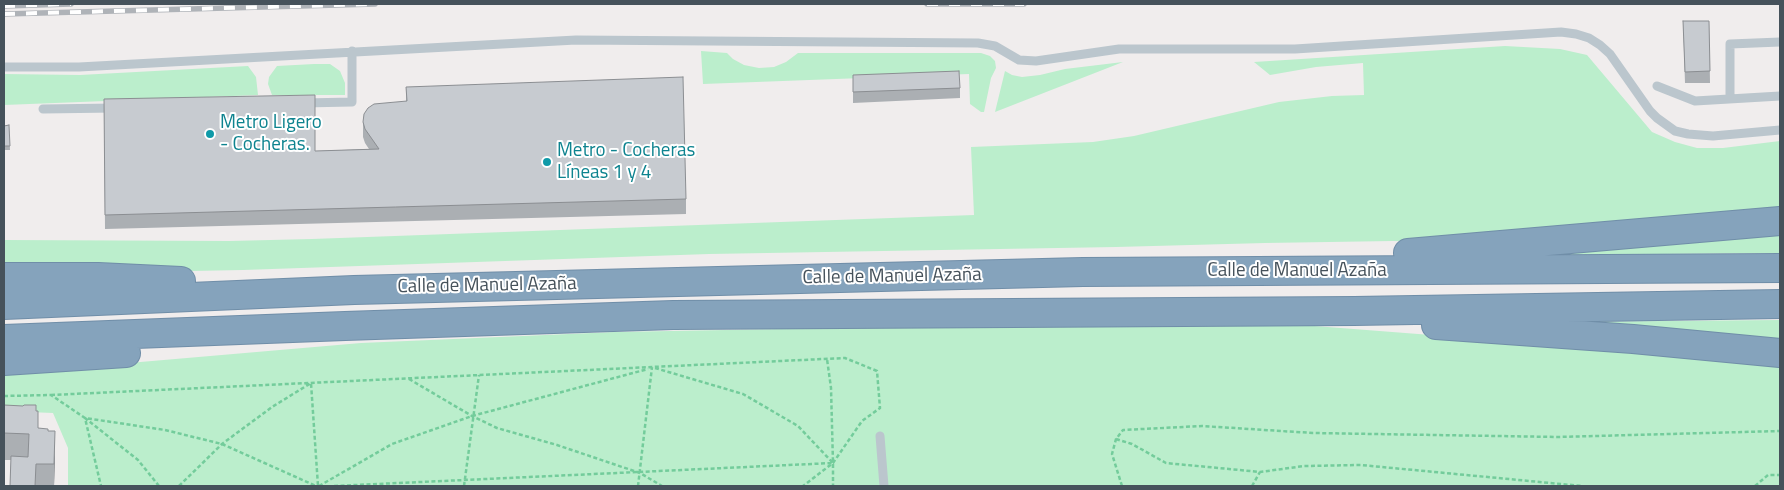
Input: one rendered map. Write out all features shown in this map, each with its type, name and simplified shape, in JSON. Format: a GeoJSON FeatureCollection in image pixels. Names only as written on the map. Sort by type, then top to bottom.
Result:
{"type":"FeatureCollection","features":[{"type":"Feature","properties":{"kind":"highway"},"geometry":{"type":"LineString","coordinates":[[1083,272],[1446,251],[1780,221]]}},
{"type":"Feature","properties":{"kind":"highway","name":"Calle de Manuel Azaña"},"geometry":{"type":"LineString","coordinates":[[4,304],[354,290],[1083,272],[1780,268]]}},
{"type":"Feature","properties":{"kind":"highway"},"geometry":{"type":"LineString","coordinates":[[4,277],[98,277],[354,290]]}},
{"type":"Feature","properties":{"kind":"highway","name":"Calle de Manuel Azaña"},"geometry":{"type":"LineString","coordinates":[[4,339],[673,315],[1354,310],[1780,304]]}},
{"type":"Feature","properties":{"kind":"highway"},"geometry":{"type":"LineString","coordinates":[[1354,310],[1431,325],[1633,339],[1780,353]]}},
{"type":"Feature","properties":{"kind":"highway"},"geometry":{"type":"LineString","coordinates":[[4,361],[203,347],[308,327]]}},
{"type":"Feature","properties":{"kind":"lane"},"geometry":{"type":"LineString","coordinates":[[4,66],[79,67],[576,40],[978,43],[995,46],[1019,60],[1036,61],[1119,49],[1295,49],[1561,32],[1576,34],[1600,45],[1610,54],[1650,111],[1675,131],[1713,136],[1780,130]]}},
{"type":"Feature","properties":{"kind":"lane"},"geometry":{"type":"LineString","coordinates":[[1730,99],[1730,44],[1780,42]]}},
{"type":"Feature","properties":{"kind":"lane"},"geometry":{"type":"LineString","coordinates":[[292,103],[352,102],[352,51]]}},
{"type":"Feature","properties":{"kind":"lane"},"geometry":{"type":"LineString","coordinates":[[1658,86],[1695,101],[1780,96]]}},
{"type":"Feature","properties":{"kind":"lane"},"geometry":{"type":"LineString","coordinates":[[43,110],[123,108]]}},
{"type":"Feature","properties":{"kind":"lane"},"geometry":{"type":"LineString","coordinates":[[880,436],[884,486]]}},
{"type":"Feature","properties":{"kind":"path"},"geometry":{"type":"LineString","coordinates":[[4,396],[845,358],[877,371],[880,408],[862,422],[833,463],[802,486]]}},
{"type":"Feature","properties":{"kind":"path"},"geometry":{"type":"LineString","coordinates":[[828,359],[831,388],[833,486]]}},
{"type":"Feature","properties":{"kind":"path"},"geometry":{"type":"LineString","coordinates":[[638,486],[652,367]]}},
{"type":"Feature","properties":{"kind":"path"},"geometry":{"type":"LineString","coordinates":[[318,486],[392,444],[472,416],[652,367],[743,394],[798,426],[833,463]]}},
{"type":"Feature","properties":{"kind":"path"},"geometry":{"type":"LineString","coordinates":[[464,486],[478,375]]}},
{"type":"Feature","properties":{"kind":"path"},"geometry":{"type":"LineString","coordinates":[[409,378],[472,416],[497,428],[557,445],[640,473],[662,486]]}},
{"type":"Feature","properties":{"kind":"path"},"geometry":{"type":"LineString","coordinates":[[311,383],[318,486]]}},
{"type":"Feature","properties":{"kind":"path"},"geometry":{"type":"LineString","coordinates":[[178,486],[222,444],[272,407],[311,383]]}},
{"type":"Feature","properties":{"kind":"path"},"geometry":{"type":"LineString","coordinates":[[51,395],[85,418],[138,460],[159,486]]}},
{"type":"Feature","properties":{"kind":"path"},"geometry":{"type":"LineString","coordinates":[[85,418],[165,430],[222,444],[318,486]]}},
{"type":"Feature","properties":{"kind":"path"},"geometry":{"type":"LineString","coordinates":[[85,418],[101,486]]}},
{"type":"Feature","properties":{"kind":"path"},"geometry":{"type":"LineString","coordinates":[[1122,486],[1112,454],[1116,439],[1123,430],[1202,426],[1313,433],[1558,437],[1780,431]]}},
{"type":"Feature","properties":{"kind":"path"},"geometry":{"type":"LineString","coordinates":[[1116,439],[1132,444],[1166,462],[1260,472],[1304,466],[1361,465],[1582,486]]}},
{"type":"Feature","properties":{"kind":"path"},"geometry":{"type":"LineString","coordinates":[[334,486],[833,463]]}},
{"type":"Feature","properties":{"kind":"path"},"geometry":{"type":"LineString","coordinates":[[1252,486],[1260,472]]}},
{"type":"Feature","properties":{"kind":"path"},"geometry":{"type":"LineString","coordinates":[[1755,486],[1768,475],[1780,475]]}},
{"type":"Feature","properties":{"kind":"green space"},"geometry":{"type":"Polygon","coordinates":[[[1505,46],[1560,49],[1587,55],[1652,132],[1675,142],[1697,148],[1723,148],[1780,141],[1780,211],[1439,242],[1265,243],[709,254],[139,272],[4,268],[4,240],[229,241],[312,239],[974,215],[971,147],[1093,142],[1134,136],[1279,102],[1332,96],[1364,95],[1363,63],[1316,67],[1270,75],[1254,62],[1505,46]]]}},
{"type":"Feature","properties":{"kind":"green space"},"geometry":{"type":"Polygon","coordinates":[[[701,51],[727,53],[744,65],[759,68],[774,67],[786,62],[798,53],[981,53],[990,56],[995,61],[996,68],[991,78],[984,112],[981,112],[970,104],[969,74],[703,84],[701,51]]]}},
{"type":"Feature","properties":{"kind":"green space"},"geometry":{"type":"Polygon","coordinates":[[[1123,62],[995,112],[1005,71],[1022,77],[1065,69],[1123,62]]]}},
{"type":"Feature","properties":{"kind":"green space"},"geometry":{"type":"Polygon","coordinates":[[[330,64],[340,71],[345,83],[345,95],[272,95],[268,84],[269,77],[277,66],[330,64]]]}},
{"type":"Feature","properties":{"kind":"green space"},"geometry":{"type":"Polygon","coordinates":[[[248,66],[256,77],[258,95],[4,105],[4,74],[80,75],[248,66]]]}},
{"type":"Feature","properties":{"kind":"green space"},"geometry":{"type":"Polygon","coordinates":[[[1780,228],[1780,253],[1545,255],[1780,228]]]}},
{"type":"Feature","properties":{"kind":"green space"},"geometry":{"type":"Polygon","coordinates":[[[1780,320],[1780,347],[1549,322],[1780,320]]]}},
{"type":"Feature","properties":{"kind":"green space"},"geometry":{"type":"Polygon","coordinates":[[[1276,323],[1780,362],[1780,486],[68,486],[68,448],[53,413],[4,411],[4,373],[361,343],[615,332],[1276,323]]]}},
{"type":"Feature","properties":{"kind":"building"},"geometry":{"type":"Polygon","coordinates":[[[1683,21],[1709,21],[1710,71],[1685,72],[1683,21]]]}},
{"type":"Feature","properties":{"kind":"building"},"geometry":{"type":"Polygon","coordinates":[[[959,71],[960,88],[853,92],[853,75],[959,71]]]}},
{"type":"Feature","properties":{"kind":"building","name":"Metro - Cocheras Líneas 1 y 4"},"geometry":{"type":"Polygon","coordinates":[[[683,77],[686,199],[105,215],[104,99],[315,95],[315,151],[379,149],[365,129],[363,122],[364,114],[374,104],[407,101],[406,87],[683,77]]]}},
{"type":"Feature","properties":{"kind":"building"},"geometry":{"type":"Polygon","coordinates":[[[9,125],[10,146],[4,146],[4,126],[9,125]]]}},
{"type":"Feature","properties":{"kind":"building"},"geometry":{"type":"Polygon","coordinates":[[[4,405],[36,405],[38,428],[55,431],[54,464],[36,464],[35,486],[10,486],[11,456],[28,457],[29,434],[4,433],[4,405]]]}},
{"type":"Feature","properties":{"kind":"railway"},"geometry":{"type":"LineString","coordinates":[[4,6],[71,4]]}},
{"type":"Feature","properties":{"kind":"railway"},"geometry":{"type":"LineString","coordinates":[[4,14],[375,4]]}},
{"type":"Feature","properties":{"kind":"railway"},"geometry":{"type":"LineString","coordinates":[[927,4],[1024,4]]}},
{"type":"Feature","properties":{"kind":"place","name":"Metro Ligero - Cocheras."},"geometry":{"type":"Point","coordinates":[210,134]}},
{"type":"Feature","properties":{"kind":"place","name":"Metro - Cocheras Líneas 1 y 4"},"geometry":{"type":"Point","coordinates":[547,162]}}]}
